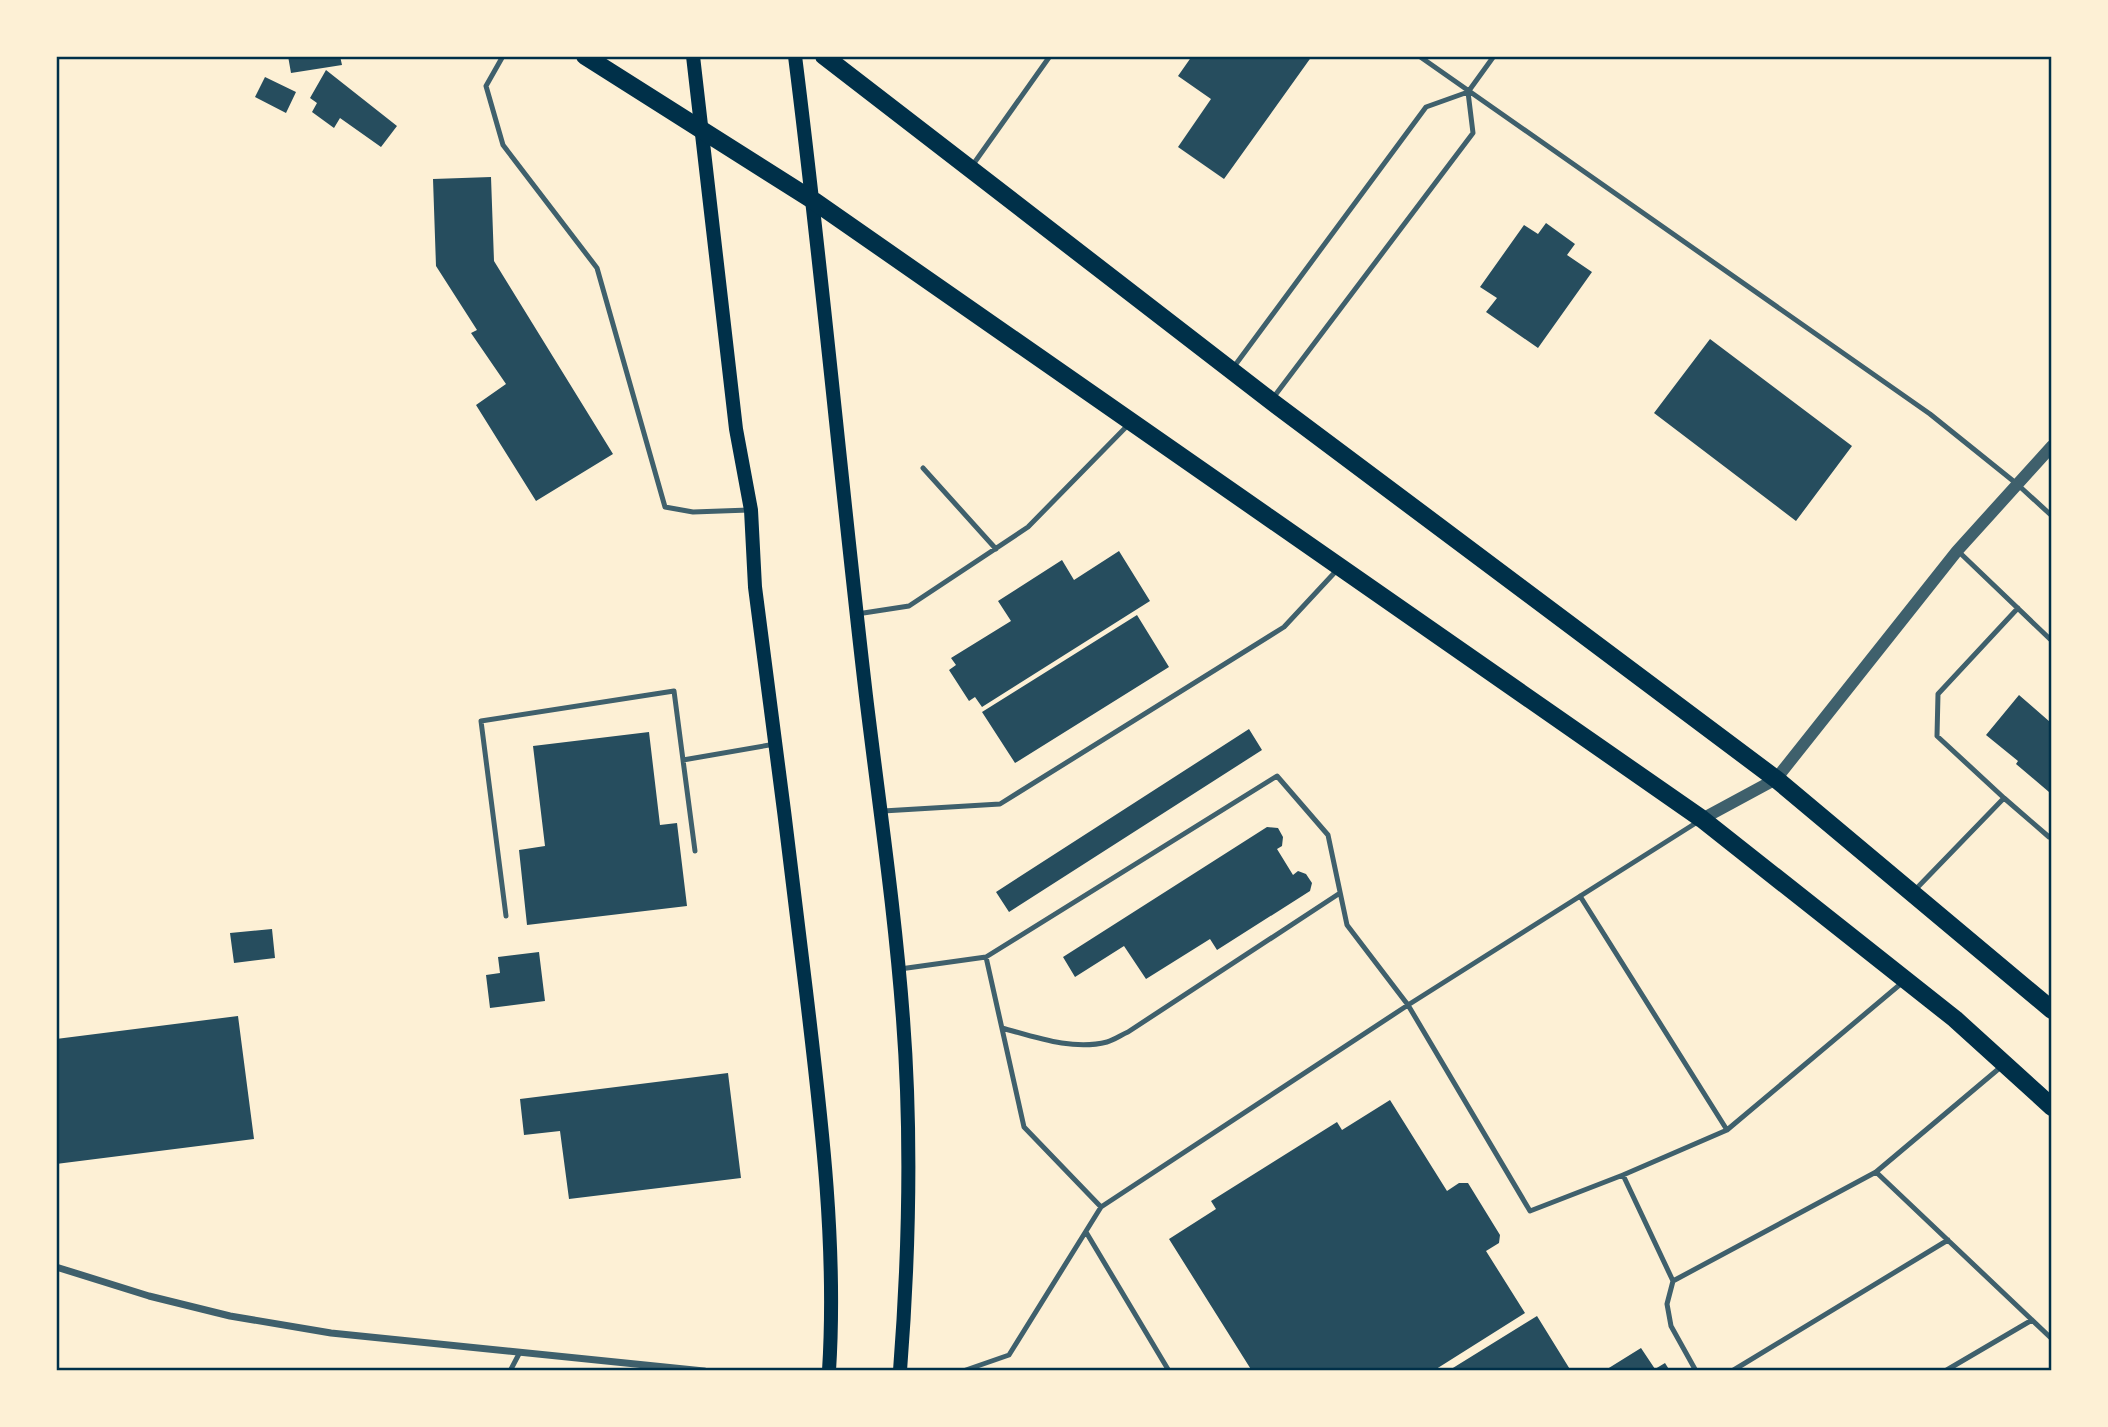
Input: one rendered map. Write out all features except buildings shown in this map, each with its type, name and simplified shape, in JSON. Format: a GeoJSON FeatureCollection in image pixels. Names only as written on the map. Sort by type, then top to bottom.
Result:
{"type":"FeatureCollection","features":[{"type":"Feature","properties":{"kind":"main road"},"geometry":{"type":"LineString","coordinates":[[585,56],[814,201],[1702,819],[1955,1019],[2052,1107]]}},
{"type":"Feature","properties":{"kind":"main road"},"geometry":{"type":"LineString","coordinates":[[693,56],[736,429],[751,510],[755,587],[815,1066],[828,1208],[831,1332],[828,1371]]}},
{"type":"Feature","properties":{"kind":"main road"},"geometry":{"type":"LineString","coordinates":[[796,56],[903,1021],[908,1162],[906,1301],[900,1371]]}},
{"type":"Feature","properties":{"kind":"main road"},"geometry":{"type":"LineString","coordinates":[[824,56],[1272,401],[1776,779],[2052,1010]]}},
{"type":"Feature","properties":{"kind":"street"},"geometry":{"type":"LineString","coordinates":[[1702,819],[1776,779],[1957,551],[2052,446]]}},
{"type":"Feature","properties":{"kind":"street"},"geometry":{"type":"LineString","coordinates":[[56,1267],[149,1296],[230,1316],[331,1333],[704,1371]]}},
{"type":"Feature","properties":{"kind":"lane"},"geometry":{"type":"LineString","coordinates":[[503,56],[486,86],[503,145],[597,268],[664,507],[693,512],[751,510]]}},
{"type":"Feature","properties":{"kind":"lane"},"geometry":{"type":"LineString","coordinates":[[970,169],[1048,59],[1039,56]]}},
{"type":"Feature","properties":{"kind":"lane"},"geometry":{"type":"LineString","coordinates":[[1419,56],[1921,407],[2017,484],[2052,516]]}},
{"type":"Feature","properties":{"kind":"lane"},"geometry":{"type":"LineString","coordinates":[[1232,370],[1426,107],[1468,92],[1494,56]]}},
{"type":"Feature","properties":{"kind":"lane"},"geometry":{"type":"LineString","coordinates":[[1272,401],[1473,133],[1468,92]]}},
{"type":"Feature","properties":{"kind":"lane"},"geometry":{"type":"LineString","coordinates":[[857,614],[908,606],[1028,527],[1131,422]]}},
{"type":"Feature","properties":{"kind":"lane"},"geometry":{"type":"LineString","coordinates":[[923,468],[996,549]]}},
{"type":"Feature","properties":{"kind":"lane"},"geometry":{"type":"LineString","coordinates":[[1957,551],[2052,640]]}},
{"type":"Feature","properties":{"kind":"lane"},"geometry":{"type":"LineString","coordinates":[[880,811],[1000,804],[1284,626],[1340,567]]}},
{"type":"Feature","properties":{"kind":"lane"},"geometry":{"type":"LineString","coordinates":[[2018,608],[1938,694],[1937,736],[2004,798],[2052,837]]}},
{"type":"Feature","properties":{"kind":"lane"},"geometry":{"type":"LineString","coordinates":[[506,916],[481,720],[674,691],[695,851]]}},
{"type":"Feature","properties":{"kind":"lane"},"geometry":{"type":"LineString","coordinates":[[683,760],[775,744]]}},
{"type":"Feature","properties":{"kind":"lane"},"geometry":{"type":"LineString","coordinates":[[898,970],[986,957],[1277,776],[1328,835],[1347,925],[1408,1005],[1531,1210],[1623,1175],[1727,1130],[1906,980]]}},
{"type":"Feature","properties":{"kind":"lane"},"geometry":{"type":"LineString","coordinates":[[1912,893],[2004,798]]}},
{"type":"Feature","properties":{"kind":"lane"},"geometry":{"type":"LineString","coordinates":[[963,1371],[1009,1355],[1101,1207],[1408,1005],[1702,819]]}},
{"type":"Feature","properties":{"kind":"lane"},"geometry":{"type":"LineString","coordinates":[[1002,1028],[1051,1041],[1080,1044],[1108,1042],[1128,1032],[1340,893]]}},
{"type":"Feature","properties":{"kind":"lane"},"geometry":{"type":"LineString","coordinates":[[1580,896],[1727,1130]]}},
{"type":"Feature","properties":{"kind":"lane"},"geometry":{"type":"LineString","coordinates":[[986,957],[1024,1127],[1101,1207]]}},
{"type":"Feature","properties":{"kind":"lane"},"geometry":{"type":"LineString","coordinates":[[1673,1282],[1876,1172],[2004,1063]]}},
{"type":"Feature","properties":{"kind":"lane"},"geometry":{"type":"LineString","coordinates":[[1876,1172],[2052,1339]]}},
{"type":"Feature","properties":{"kind":"lane"},"geometry":{"type":"LineString","coordinates":[[1623,1175],[1673,1282],[1667,1304],[1671,1326],[1696,1371]]}},
{"type":"Feature","properties":{"kind":"lane"},"geometry":{"type":"LineString","coordinates":[[1086,1231],[1169,1371]]}},
{"type":"Feature","properties":{"kind":"lane"},"geometry":{"type":"LineString","coordinates":[[1732,1371],[1948,1240]]}},
{"type":"Feature","properties":{"kind":"lane"},"geometry":{"type":"LineString","coordinates":[[1945,1371],[2032,1320]]}},
{"type":"Feature","properties":{"kind":"lane"},"geometry":{"type":"LineString","coordinates":[[510,1371],[520,1352]]}},
{"type":"Feature","properties":{"kind":"lane"},"geometry":{"type":"LineString","coordinates":[[995,1361],[995,1371]]}}]}
